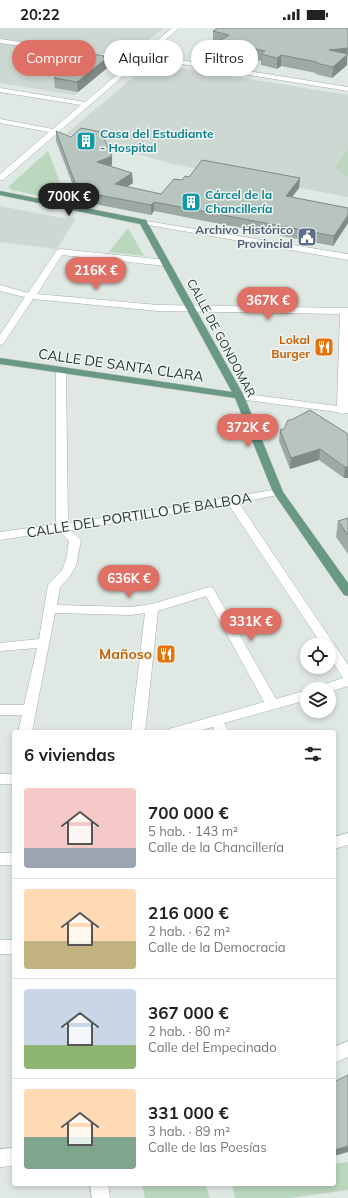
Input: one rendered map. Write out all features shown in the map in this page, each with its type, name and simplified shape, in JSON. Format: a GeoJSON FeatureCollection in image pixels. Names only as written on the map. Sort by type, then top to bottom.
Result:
{"type":"FeatureCollection","features":[{"type":"Feature","properties":{"kind":"main road"},"geometry":{"type":"LineString","coordinates":[[0,193],[143,222]]}},
{"type":"Feature","properties":{"kind":"main road","name":"CALLE DE GONDOMAR"},"geometry":{"type":"LineString","coordinates":[[143,222],[238,396],[278,492],[348,592]]}},
{"type":"Feature","properties":{"kind":"main road","name":"CALLE DE SANTA CLARA"},"geometry":{"type":"LineString","coordinates":[[0,361],[238,396]]}},
{"type":"Feature","properties":{"kind":"street"},"geometry":{"type":"LineString","coordinates":[[161,40],[176,28]]}},
{"type":"Feature","properties":{"kind":"street"},"geometry":{"type":"LineString","coordinates":[[0,41],[104,58]]}},
{"type":"Feature","properties":{"kind":"street"},"geometry":{"type":"LineString","coordinates":[[0,45],[104,59]]}},
{"type":"Feature","properties":{"kind":"street"},"geometry":{"type":"LineString","coordinates":[[183,63],[348,89]]}},
{"type":"Feature","properties":{"kind":"street"},"geometry":{"type":"LineString","coordinates":[[0,178],[118,76]]}},
{"type":"Feature","properties":{"kind":"street"},"geometry":{"type":"LineString","coordinates":[[0,90],[85,104]]}},
{"type":"Feature","properties":{"kind":"street"},"geometry":{"type":"LineString","coordinates":[[0,121],[54,131]]}},
{"type":"Feature","properties":{"kind":"street"},"geometry":{"type":"LineString","coordinates":[[143,222],[348,257]]}},
{"type":"Feature","properties":{"kind":"street"},"geometry":{"type":"LineString","coordinates":[[0,342],[60,252],[166,263]]}},
{"type":"Feature","properties":{"kind":"street"},"geometry":{"type":"LineString","coordinates":[[0,288],[31,296],[158,308],[346,312],[345,410],[238,396]]}},
{"type":"Feature","properties":{"kind":"street"},"geometry":{"type":"LineString","coordinates":[[25,730],[44,643],[54,585],[63,579],[69,571],[75,540],[62,528],[61,371]]}},
{"type":"Feature","properties":{"kind":"street","name":"CALLE DEL PORTILLO DE BALBOA"},"geometry":{"type":"LineString","coordinates":[[0,536],[233,502],[278,492]]}},
{"type":"Feature","properties":{"kind":"street"},"geometry":{"type":"LineString","coordinates":[[233,502],[324,638]]}},
{"type":"Feature","properties":{"kind":"street"},"geometry":{"type":"LineString","coordinates":[[50,609],[131,611],[152,608],[209,592],[272,704]]}},
{"type":"Feature","properties":{"kind":"street"},"geometry":{"type":"LineString","coordinates":[[138,730],[152,608]]}},
{"type":"Feature","properties":{"kind":"street"},"geometry":{"type":"LineString","coordinates":[[0,647],[44,643]]}},
{"type":"Feature","properties":{"kind":"street"},"geometry":{"type":"LineString","coordinates":[[336,657],[348,675]]}},
{"type":"Feature","properties":{"kind":"street"},"geometry":{"type":"LineString","coordinates":[[336,685],[348,681]]}},
{"type":"Feature","properties":{"kind":"street"},"geometry":{"type":"LineString","coordinates":[[183,730],[300,697]]}},
{"type":"Feature","properties":{"kind":"street"},"geometry":{"type":"LineString","coordinates":[[0,710],[30,710]]}},
{"type":"Feature","properties":{"kind":"street"},"geometry":{"type":"LineString","coordinates":[[216,720],[221,730]]}},
{"type":"Feature","properties":{"kind":"street"},"geometry":{"type":"LineString","coordinates":[[0,779],[12,779]]}},
{"type":"Feature","properties":{"kind":"street"},"geometry":{"type":"LineString","coordinates":[[336,842],[348,839]]}},
{"type":"Feature","properties":{"kind":"street"},"geometry":{"type":"LineString","coordinates":[[0,859],[12,859]]}},
{"type":"Feature","properties":{"kind":"street"},"geometry":{"type":"LineString","coordinates":[[0,947],[12,947]]}},
{"type":"Feature","properties":{"kind":"street"},"geometry":{"type":"LineString","coordinates":[[336,1054],[348,1049]]}},
{"type":"Feature","properties":{"kind":"street"},"geometry":{"type":"LineString","coordinates":[[0,1158],[12,1158]]}},
{"type":"Feature","properties":{"kind":"street"},"geometry":{"type":"LineString","coordinates":[[99,1186],[101,1198]]}},
{"type":"Feature","properties":{"kind":"shaded area"},"geometry":{"type":"Polygon","coordinates":[[[0,28],[163,28],[149,40],[104,40],[104,53],[101,53],[96,58],[96,40],[12,40],[12,76],[53,76],[78,92],[60,76],[96,76],[96,64],[104,65],[104,71],[75,95],[0,83],[0,28]]]}},
{"type":"Feature","properties":{"kind":"shaded area"},"geometry":{"type":"Polygon","coordinates":[[[183,68],[191,70],[191,76],[230,76],[348,95],[348,197],[173,164],[109,146],[97,140],[66,134],[135,76],[183,76],[183,68]]]}},
{"type":"Feature","properties":{"kind":"shaded area"},"geometry":{"type":"Polygon","coordinates":[[[0,206],[62,218],[76,218],[57,249],[0,242],[0,206]]]}},
{"type":"Feature","properties":{"kind":"green space"},"geometry":{"type":"Polygon","coordinates":[[[348,148],[348,177],[341,173],[336,166],[348,148]]]}},
{"type":"Feature","properties":{"kind":"green space"},"geometry":{"type":"Polygon","coordinates":[[[48,151],[68,202],[12,190],[8,187],[48,151]]]}},
{"type":"Feature","properties":{"kind":"green space"},"geometry":{"type":"Polygon","coordinates":[[[128,228],[144,256],[109,252],[128,228]]]}},
{"type":"Feature","properties":{"kind":"green space"},"geometry":{"type":"Polygon","coordinates":[[[348,1162],[348,1190],[290,1198],[235,1198],[232,1186],[336,1186],[336,1164],[348,1162]]]}},
{"type":"Feature","properties":{"kind":"green space"},"geometry":{"type":"Polygon","coordinates":[[[142,1186],[206,1186],[210,1198],[145,1198],[142,1186]]]}},
{"type":"Feature","properties":{"kind":"building"},"geometry":{"type":"Polygon","coordinates":[[[218,28],[348,28],[348,48],[329,50],[348,54],[333,67],[316,63],[317,62],[281,55],[277,58],[261,54],[265,51],[258,49],[258,40],[221,40],[229,35],[213,31],[218,28]]]}},
{"type":"Feature","properties":{"kind":"building"},"geometry":{"type":"Polygon","coordinates":[[[96,54],[104,56],[104,60],[96,67],[96,54]]]}},
{"type":"Feature","properties":{"kind":"building"},"geometry":{"type":"Polygon","coordinates":[[[56,76],[84,76],[77,82],[54,78],[56,76]]]}},
{"type":"Feature","properties":{"kind":"building"},"geometry":{"type":"Polygon","coordinates":[[[81,128],[101,132],[112,156],[97,162],[132,173],[115,184],[161,194],[174,179],[182,180],[185,176],[189,177],[202,160],[300,178],[286,196],[348,208],[348,215],[334,236],[154,202],[151,205],[78,191],[56,131],[71,137],[81,128]]]}},
{"type":"Feature","properties":{"kind":"building"},"geometry":{"type":"Polygon","coordinates":[[[310,410],[348,434],[348,467],[345,467],[320,449],[291,458],[280,430],[284,429],[288,420],[291,420],[310,410]]]}},
{"type":"Feature","properties":{"kind":"building"},"geometry":{"type":"Polygon","coordinates":[[[348,518],[348,535],[338,521],[348,518]]]}},
{"type":"Feature","properties":{"kind":"building"},"geometry":{"type":"Polygon","coordinates":[[[348,1075],[348,1146],[336,1149],[336,1081],[348,1075]]]}},
{"type":"Feature","properties":{"kind":"place","name":"Casa del Estudiante - Hospital"},"geometry":{"type":"Point","coordinates":[86,141]}},
{"type":"Feature","properties":{"kind":"place","name":"Cárcel de la Chancillería"},"geometry":{"type":"Point","coordinates":[191,202]}},
{"type":"Feature","properties":{"kind":"place","name":"Archivo Histórico Provincial"},"geometry":{"type":"Point","coordinates":[307,237]}},
{"type":"Feature","properties":{"kind":"place","name":"Lokal Burger"},"geometry":{"type":"Point","coordinates":[324,347]}},
{"type":"Feature","properties":{"kind":"place","name":"Mañoso"},"geometry":{"type":"Point","coordinates":[166,654]}}]}
